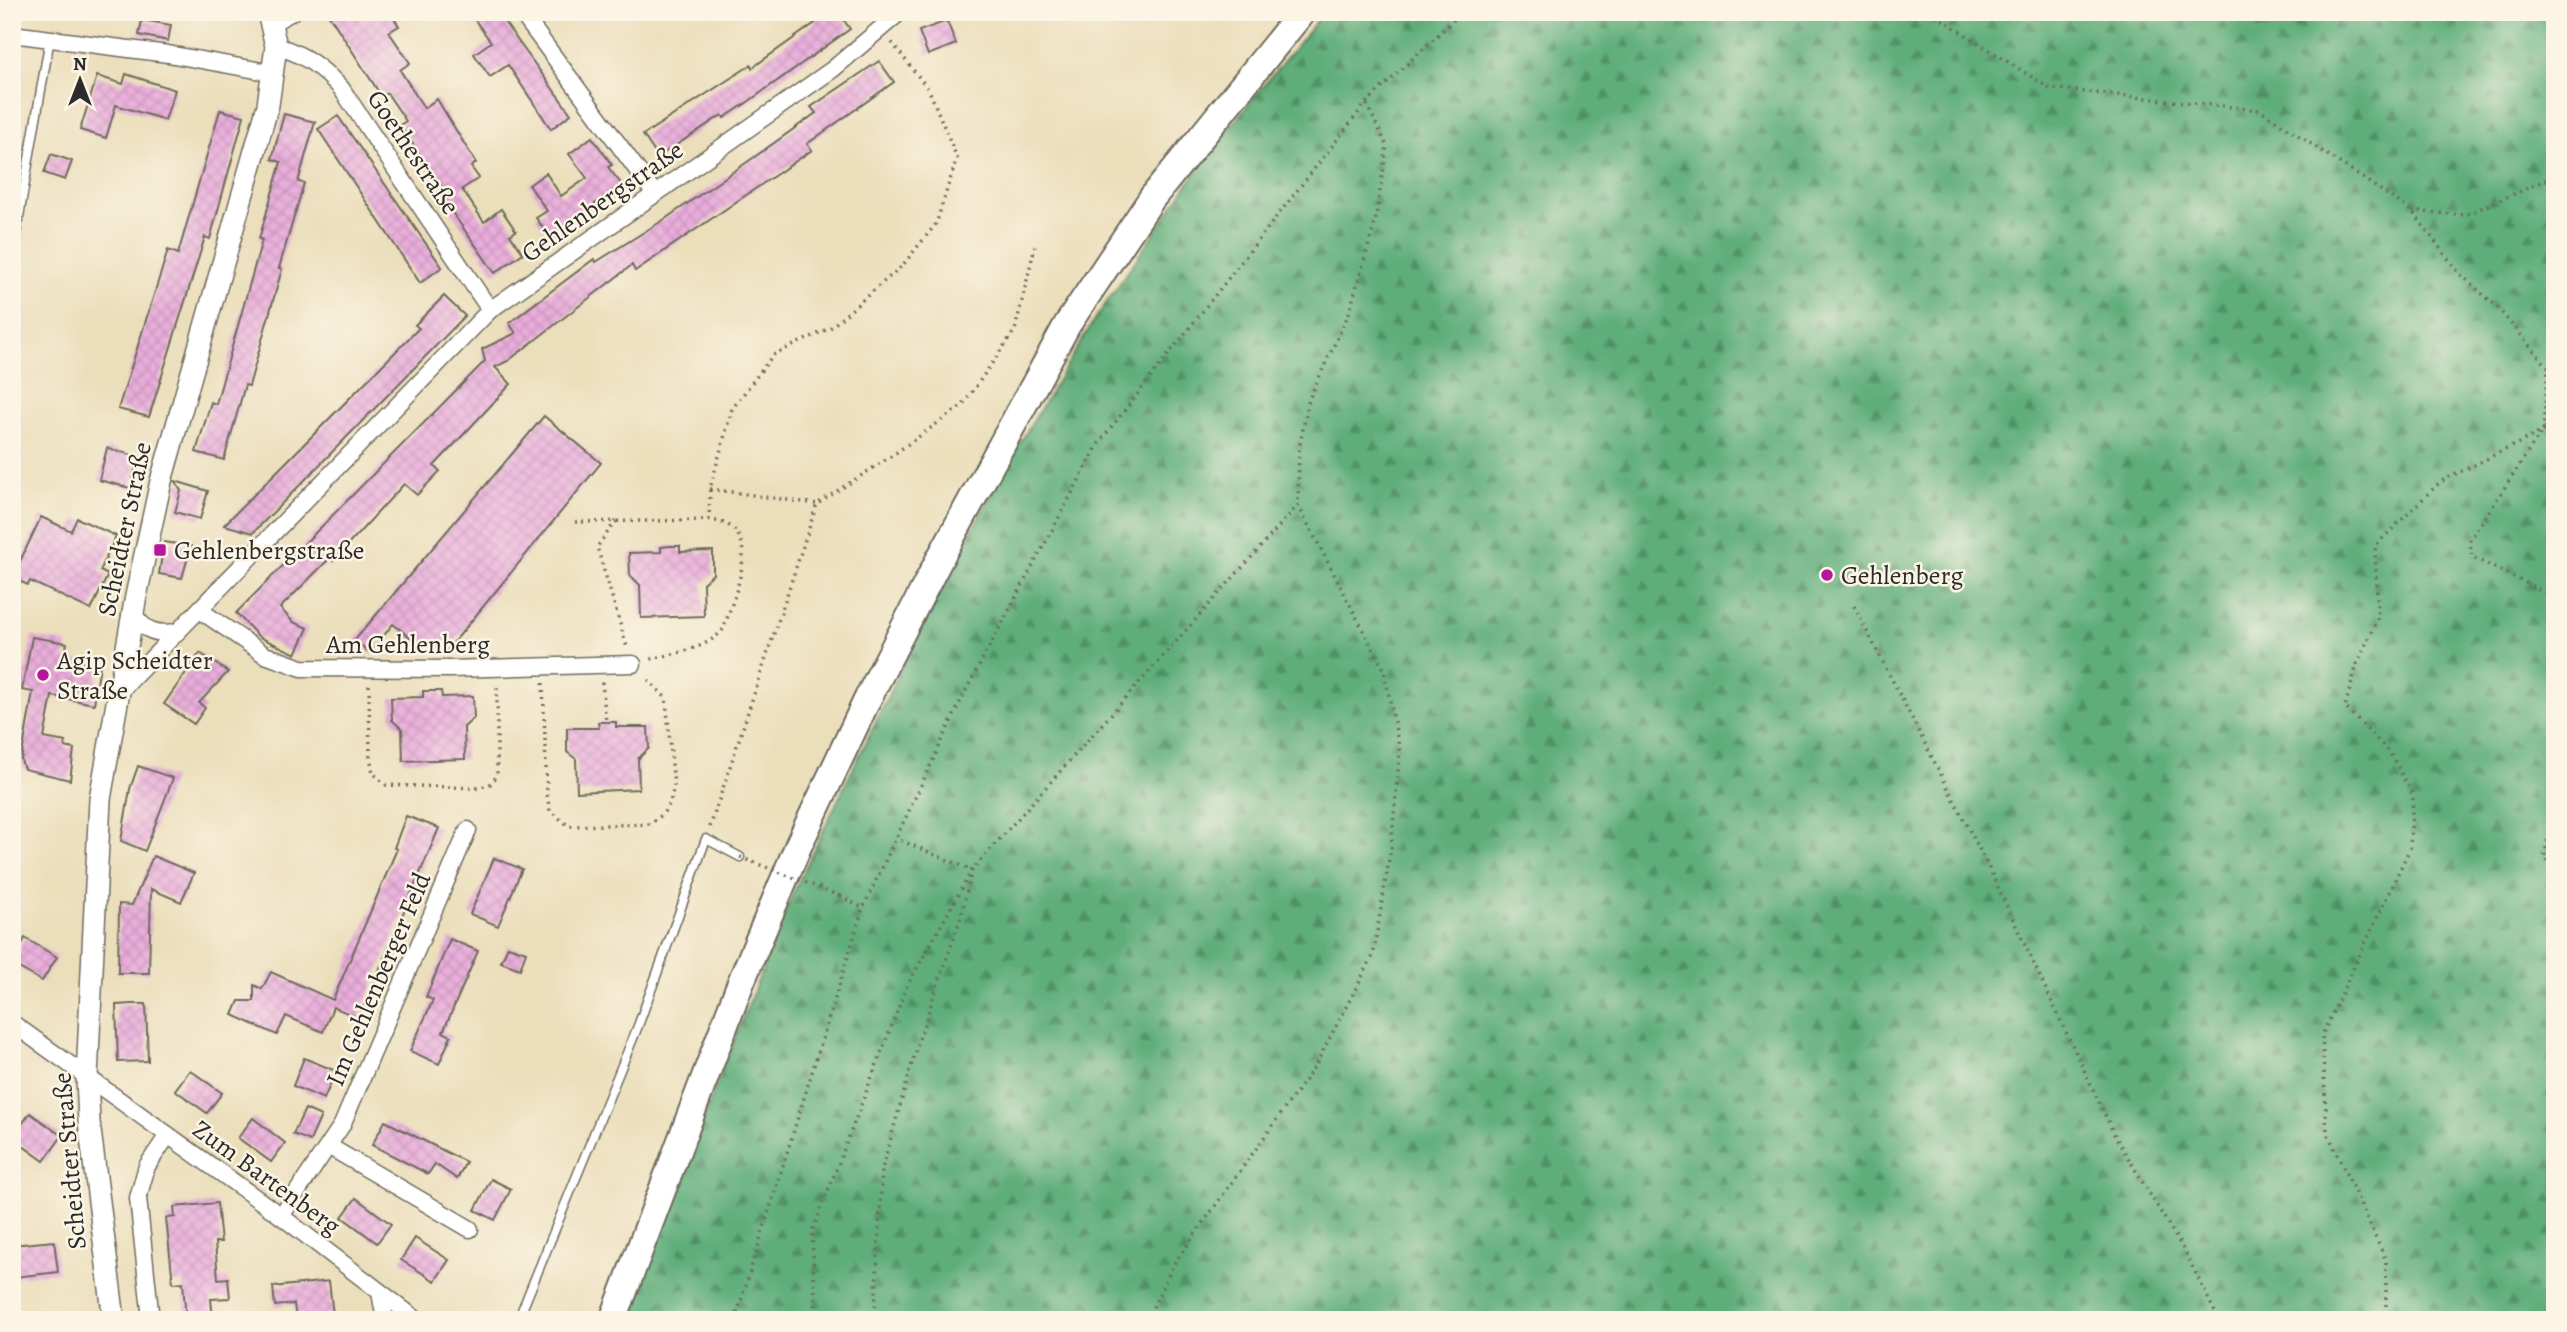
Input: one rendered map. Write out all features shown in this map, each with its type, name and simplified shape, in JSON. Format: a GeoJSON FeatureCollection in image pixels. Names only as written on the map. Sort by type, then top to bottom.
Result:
{"type":"FeatureCollection","features":[{"type":"Feature","properties":{"kind":"highway"},"geometry":{"type":"LineString","coordinates":[[613,1320],[741,982],[799,844],[868,698],[939,560],[1067,325],[1152,198],[1302,12]]}},
{"type":"Feature","properties":{"kind":"street"},"geometry":{"type":"LineString","coordinates":[[270,18],[292,12]]}},
{"type":"Feature","properties":{"kind":"street"},"geometry":{"type":"LineString","coordinates":[[521,12],[656,194]]}},
{"type":"Feature","properties":{"kind":"street","name":"Gehlenbergstraße"},"geometry":{"type":"LineString","coordinates":[[121,690],[201,611],[490,310],[833,69],[900,12]]}},
{"type":"Feature","properties":{"kind":"street","name":"Scheidter Straße"},"geometry":{"type":"LineString","coordinates":[[114,1320],[89,1122],[87,1078],[97,830],[133,613],[161,481],[268,104],[276,46],[270,18]]}},
{"type":"Feature","properties":{"kind":"street"},"geometry":{"type":"LineString","coordinates":[[12,34],[273,72]]}},
{"type":"Feature","properties":{"kind":"street","name":"Goethestraße"},"geometry":{"type":"LineString","coordinates":[[276,46],[297,52],[311,60],[341,88],[490,310]]}},
{"type":"Feature","properties":{"kind":"street","name":"Am Gehlenberg"},"geometry":{"type":"LineString","coordinates":[[201,611],[248,645],[283,664],[302,668],[497,668],[632,664]]}},
{"type":"Feature","properties":{"kind":"street"},"geometry":{"type":"LineString","coordinates":[[133,613],[141,625],[151,632],[177,632]]}},
{"type":"Feature","properties":{"kind":"street","name":"Im Gehlenberger Feld"},"geometry":{"type":"LineString","coordinates":[[281,1216],[330,1147],[468,830]]}},
{"type":"Feature","properties":{"kind":"street","name":"Zum Bartenberg"},"geometry":{"type":"LineString","coordinates":[[12,1023],[281,1216],[417,1320]]}},
{"type":"Feature","properties":{"kind":"street"},"geometry":{"type":"LineString","coordinates":[[151,1320],[138,1198],[140,1181],[147,1166],[168,1135]]}},
{"type":"Feature","properties":{"kind":"street"},"geometry":{"type":"LineString","coordinates":[[330,1147],[470,1229]]}},
{"type":"Feature","properties":{"kind":"street"},"geometry":{"type":"LineString","coordinates":[[380,1292],[385,1320]]}},
{"type":"Feature","properties":{"kind":"lane"},"geometry":{"type":"LineString","coordinates":[[12,257],[50,38]]}},
{"type":"Feature","properties":{"kind":"lane"},"geometry":{"type":"LineString","coordinates":[[518,1320],[638,1026],[706,839],[740,857]]}},
{"type":"Feature","properties":{"kind":"path"},"geometry":{"type":"LineString","coordinates":[[735,1320],[863,908],[965,692],[1099,443],[1366,103],[1462,12]]}},
{"type":"Feature","properties":{"kind":"path"},"geometry":{"type":"LineString","coordinates":[[1930,12],[2049,88],[2260,110],[2412,211],[2459,273],[2496,306],[2548,367],[2543,431]]}},
{"type":"Feature","properties":{"kind":"path"},"geometry":{"type":"LineString","coordinates":[[2547,12],[2555,25]]}},
{"type":"Feature","properties":{"kind":"path"},"geometry":{"type":"LineString","coordinates":[[709,520],[710,489],[732,409],[773,355],[830,328],[902,266],[936,224],[957,158],[929,90],[881,28]]}},
{"type":"Feature","properties":{"kind":"path"},"geometry":{"type":"LineString","coordinates":[[1147,1320],[1173,1265],[1315,1066],[1373,956],[1391,848],[1400,752],[1384,670],[1298,505],[1299,449],[1309,399],[1349,313],[1375,223],[1387,146],[1366,103]]}},
{"type":"Feature","properties":{"kind":"path"},"geometry":{"type":"LineString","coordinates":[[2412,211],[2465,215],[2555,176]]}},
{"type":"Feature","properties":{"kind":"path"},"geometry":{"type":"LineString","coordinates":[[706,839],[817,504],[963,405],[1015,330],[1035,246]]}},
{"type":"Feature","properties":{"kind":"path"},"geometry":{"type":"LineString","coordinates":[[2555,411],[2470,540],[2472,557],[2555,597]]}},
{"type":"Feature","properties":{"kind":"path"},"geometry":{"type":"LineString","coordinates":[[2386,1320],[2386,1260],[2328,1132],[2322,1035],[2410,848],[2413,794],[2390,753],[2345,707],[2357,664],[2378,618],[2375,546],[2440,482],[2555,425]]}},
{"type":"Feature","properties":{"kind":"path"},"geometry":{"type":"LineString","coordinates":[[710,489],[817,504]]}},
{"type":"Feature","properties":{"kind":"path"},"geometry":{"type":"LineString","coordinates":[[816,1320],[812,1232],[907,986],[972,870],[1298,505]]}},
{"type":"Feature","properties":{"kind":"path"},"geometry":{"type":"LineString","coordinates":[[542,667],[550,811],[569,825],[650,824],[662,815],[670,803],[674,786],[666,698],[632,664],[597,547],[616,521]]}},
{"type":"Feature","properties":{"kind":"path"},"geometry":{"type":"LineString","coordinates":[[575,522],[723,521],[736,531],[744,545],[744,559],[724,628],[718,637],[696,647],[632,664]]}},
{"type":"Feature","properties":{"kind":"path"},"geometry":{"type":"LineString","coordinates":[[1854,606],[1985,860],[2115,1136],[2186,1254],[2219,1320]]}},
{"type":"Feature","properties":{"kind":"path"},"geometry":{"type":"LineString","coordinates":[[602,666],[607,722]]}},
{"type":"Feature","properties":{"kind":"path"},"geometry":{"type":"LineString","coordinates":[[369,669],[370,757],[373,773],[386,785],[479,788],[490,784],[497,776],[497,668]]}},
{"type":"Feature","properties":{"kind":"path"},"geometry":{"type":"LineString","coordinates":[[2555,806],[2544,857],[2555,868]]}},
{"type":"Feature","properties":{"kind":"path"},"geometry":{"type":"LineString","coordinates":[[897,839],[972,870]]}},
{"type":"Feature","properties":{"kind":"path"},"geometry":{"type":"LineString","coordinates":[[740,857],[840,896],[863,908]]}},
{"type":"Feature","properties":{"kind":"path"},"geometry":{"type":"LineString","coordinates":[[878,1320],[875,1311],[883,1169],[919,1039],[960,920],[972,870]]}},
{"type":"Feature","properties":{"kind":"green space"},"geometry":{"type":"Polygon","coordinates":[[[1324,12],[2555,12],[2555,1320],[629,1320],[661,1225],[791,897],[942,584],[1021,441],[1093,322],[1214,146],[1324,12]]]}},
{"type":"Feature","properties":{"kind":"building"},"geometry":{"type":"Polygon","coordinates":[[[327,12],[390,12],[399,26],[389,32],[410,63],[400,70],[424,108],[437,99],[476,163],[471,167],[479,178],[462,189],[484,222],[501,209],[516,231],[510,235],[523,253],[495,273],[444,201],[449,198],[400,125],[406,121],[387,93],[382,97],[327,12]]]}},
{"type":"Feature","properties":{"kind":"building"},"geometry":{"type":"Polygon","coordinates":[[[469,12],[497,12],[571,114],[551,129],[508,65],[490,77],[474,54],[491,42],[469,12]]]}},
{"type":"Feature","properties":{"kind":"building"},"geometry":{"type":"Polygon","coordinates":[[[807,12],[838,12],[850,29],[724,118],[722,115],[658,157],[643,135],[751,65],[752,68],[815,23],[807,12]]]}},
{"type":"Feature","properties":{"kind":"building"},"geometry":{"type":"Polygon","coordinates":[[[142,20],[171,25],[168,41],[139,35],[142,20]]]}},
{"type":"Feature","properties":{"kind":"building"},"geometry":{"type":"Polygon","coordinates":[[[947,21],[956,44],[928,55],[919,31],[947,21]]]}},
{"type":"Feature","properties":{"kind":"building"},"geometry":{"type":"Polygon","coordinates":[[[879,61],[894,82],[807,144],[812,150],[635,271],[632,265],[508,361],[495,367],[511,384],[434,466],[440,471],[417,495],[404,484],[333,561],[330,558],[280,608],[293,622],[308,628],[296,654],[259,637],[236,613],[485,361],[482,349],[516,333],[509,323],[594,259],[596,262],[665,219],[753,158],[816,113],[811,107],[879,61]]]}},
{"type":"Feature","properties":{"kind":"building"},"geometry":{"type":"Polygon","coordinates":[[[126,74],[175,90],[165,120],[116,105],[106,138],[80,130],[97,76],[123,84],[126,74]]]}},
{"type":"Feature","properties":{"kind":"building"},"geometry":{"type":"Polygon","coordinates":[[[220,110],[244,116],[210,239],[205,237],[149,417],[118,409],[168,250],[178,254],[220,110]]]}},
{"type":"Feature","properties":{"kind":"building"},"geometry":{"type":"Polygon","coordinates":[[[284,114],[315,122],[298,182],[304,183],[279,268],[282,269],[249,386],[245,385],[224,460],[196,452],[211,402],[216,404],[262,240],[259,239],[281,162],[272,159],[284,114]]]}},
{"type":"Feature","properties":{"kind":"building"},"geometry":{"type":"Polygon","coordinates":[[[338,116],[442,267],[420,283],[318,129],[338,116]]]}},
{"type":"Feature","properties":{"kind":"building"},"geometry":{"type":"Polygon","coordinates":[[[592,137],[612,165],[608,167],[622,185],[549,236],[536,218],[547,211],[529,185],[546,173],[561,196],[587,178],[569,154],[592,137]]]}},
{"type":"Feature","properties":{"kind":"building"},"geometry":{"type":"Polygon","coordinates":[[[51,154],[72,161],[65,180],[44,173],[51,154]]]}},
{"type":"Feature","properties":{"kind":"building"},"geometry":{"type":"Polygon","coordinates":[[[444,296],[465,316],[253,533],[224,525],[419,328],[415,325],[444,296]]]}},
{"type":"Feature","properties":{"kind":"building"},"geometry":{"type":"Polygon","coordinates":[[[544,416],[601,463],[445,653],[432,642],[425,650],[393,624],[370,653],[355,640],[544,416]]]}},
{"type":"Feature","properties":{"kind":"building"},"geometry":{"type":"Polygon","coordinates":[[[107,448],[139,457],[130,488],[99,480],[107,448]]]}},
{"type":"Feature","properties":{"kind":"building"},"geometry":{"type":"Polygon","coordinates":[[[175,481],[208,491],[200,519],[175,512],[181,491],[175,481]]]}},
{"type":"Feature","properties":{"kind":"building"},"geometry":{"type":"Polygon","coordinates":[[[41,517],[71,531],[77,518],[116,536],[100,571],[108,575],[91,610],[30,581],[28,585],[12,578],[41,517]]]}},
{"type":"Feature","properties":{"kind":"building"},"geometry":{"type":"Polygon","coordinates":[[[164,542],[191,546],[182,578],[159,574],[164,542]]]}},
{"type":"Feature","properties":{"kind":"building"},"geometry":{"type":"Polygon","coordinates":[[[680,546],[680,552],[713,551],[713,574],[703,583],[704,616],[641,618],[640,585],[630,575],[629,553],[661,552],[661,547],[680,546]]]}},
{"type":"Feature","properties":{"kind":"building"},"geometry":{"type":"Polygon","coordinates":[[[32,637],[67,643],[64,659],[100,665],[94,704],[52,696],[44,738],[66,742],[65,747],[74,749],[70,780],[24,769],[21,760],[33,692],[22,690],[32,637]]]}},
{"type":"Feature","properties":{"kind":"building"},"geometry":{"type":"Polygon","coordinates":[[[200,653],[228,672],[199,703],[205,708],[194,724],[164,704],[200,653]]]}},
{"type":"Feature","properties":{"kind":"building"},"geometry":{"type":"Polygon","coordinates":[[[423,691],[441,691],[442,697],[473,696],[474,718],[464,727],[465,759],[403,761],[402,729],[392,720],[391,698],[423,697],[423,691]]]}},
{"type":"Feature","properties":{"kind":"building"},"geometry":{"type":"Polygon","coordinates":[[[598,722],[616,722],[616,727],[648,727],[649,748],[638,759],[639,789],[577,792],[576,759],[567,752],[567,728],[599,728],[598,722]]]}},
{"type":"Feature","properties":{"kind":"building"},"geometry":{"type":"Polygon","coordinates":[[[138,766],[173,778],[145,851],[121,841],[130,789],[138,766]]]}},
{"type":"Feature","properties":{"kind":"building"},"geometry":{"type":"Polygon","coordinates":[[[406,816],[439,828],[359,1018],[333,1007],[323,1032],[286,1016],[277,1035],[233,1015],[239,1001],[254,1001],[254,985],[262,989],[271,972],[333,1000],[397,849],[394,848],[406,816]]]}},
{"type":"Feature","properties":{"kind":"building"},"geometry":{"type":"Polygon","coordinates":[[[153,856],[194,873],[181,902],[151,889],[149,973],[118,973],[119,904],[132,905],[153,856]]]}},
{"type":"Feature","properties":{"kind":"building"},"geometry":{"type":"Polygon","coordinates":[[[494,858],[522,869],[498,926],[470,914],[494,858]]]}},
{"type":"Feature","properties":{"kind":"building"},"geometry":{"type":"Polygon","coordinates":[[[25,938],[57,957],[42,981],[12,964],[25,938]]]}},
{"type":"Feature","properties":{"kind":"building"},"geometry":{"type":"Polygon","coordinates":[[[450,939],[478,951],[443,1032],[451,1036],[439,1064],[410,1051],[433,1000],[426,997],[450,939]]]}},
{"type":"Feature","properties":{"kind":"building"},"geometry":{"type":"Polygon","coordinates":[[[508,946],[526,952],[520,969],[501,962],[508,946]]]}},
{"type":"Feature","properties":{"kind":"building"},"geometry":{"type":"Polygon","coordinates":[[[146,1004],[148,1061],[118,1062],[116,1005],[146,1004]]]}},
{"type":"Feature","properties":{"kind":"building"},"geometry":{"type":"Polygon","coordinates":[[[304,1058],[336,1071],[324,1099],[293,1086],[304,1058]]]}},
{"type":"Feature","properties":{"kind":"building"},"geometry":{"type":"Polygon","coordinates":[[[190,1070],[222,1093],[207,1113],[175,1090],[190,1070]]]}},
{"type":"Feature","properties":{"kind":"building"},"geometry":{"type":"Polygon","coordinates":[[[305,1109],[321,1116],[310,1141],[293,1134],[305,1109]]]}},
{"type":"Feature","properties":{"kind":"building"},"geometry":{"type":"Polygon","coordinates":[[[30,1113],[62,1136],[44,1161],[12,1138],[30,1113]]]}},
{"type":"Feature","properties":{"kind":"building"},"geometry":{"type":"Polygon","coordinates":[[[253,1118],[285,1143],[271,1162],[238,1138],[253,1118]]]}},
{"type":"Feature","properties":{"kind":"building"},"geometry":{"type":"Polygon","coordinates":[[[385,1121],[466,1162],[457,1179],[435,1164],[428,1174],[372,1145],[385,1121]]]}},
{"type":"Feature","properties":{"kind":"building"},"geometry":{"type":"Polygon","coordinates":[[[491,1179],[511,1189],[495,1220],[475,1210],[491,1179]]]}},
{"type":"Feature","properties":{"kind":"building"},"geometry":{"type":"Polygon","coordinates":[[[356,1198],[391,1224],[377,1243],[342,1217],[356,1198]]]}},
{"type":"Feature","properties":{"kind":"building"},"geometry":{"type":"Polygon","coordinates":[[[217,1203],[221,1242],[215,1242],[218,1279],[228,1278],[230,1298],[211,1299],[213,1320],[186,1320],[183,1282],[173,1283],[166,1218],[175,1217],[174,1207],[217,1203]]]}},
{"type":"Feature","properties":{"kind":"building"},"geometry":{"type":"Polygon","coordinates":[[[415,1238],[449,1260],[435,1281],[401,1260],[415,1238]]]}},
{"type":"Feature","properties":{"kind":"building"},"geometry":{"type":"Polygon","coordinates":[[[54,1241],[58,1272],[15,1277],[12,1245],[54,1241]]]}},
{"type":"Feature","properties":{"kind":"building"},"geometry":{"type":"Polygon","coordinates":[[[329,1281],[333,1315],[296,1319],[294,1304],[275,1306],[273,1287],[329,1281]]]}},
{"type":"Feature","properties":{"kind":"place","name":"Gehlenbergstraße"},"geometry":{"type":"Point","coordinates":[160,550]}},
{"type":"Feature","properties":{"kind":"place","name":"Gehlenberg"},"geometry":{"type":"Point","coordinates":[1827,575]}},
{"type":"Feature","properties":{"kind":"place","name":"Agip Scheidter Straße"},"geometry":{"type":"Point","coordinates":[43,675]}}]}
